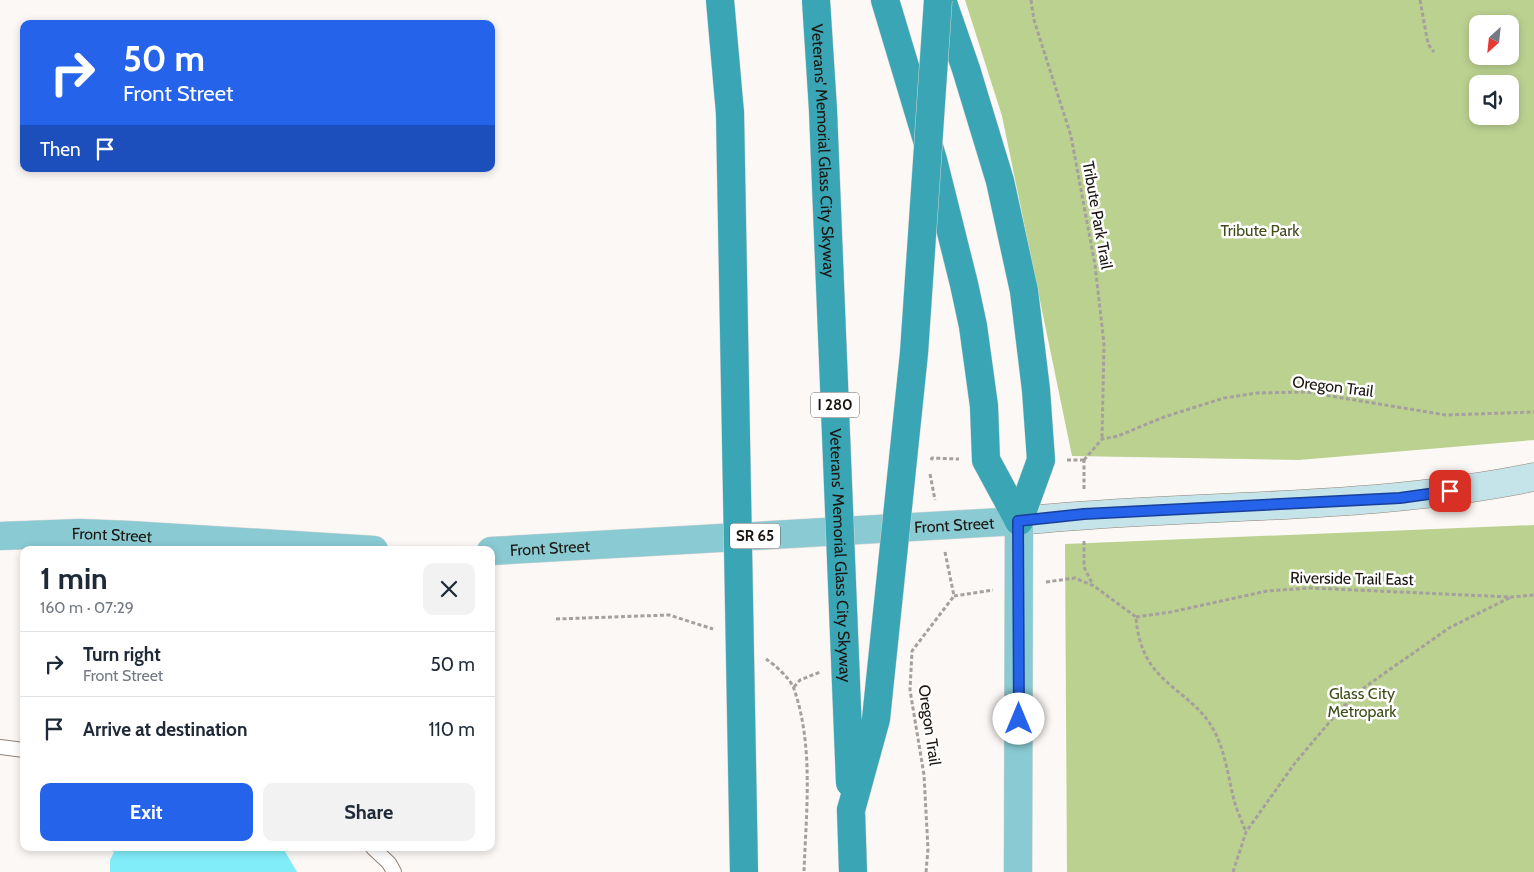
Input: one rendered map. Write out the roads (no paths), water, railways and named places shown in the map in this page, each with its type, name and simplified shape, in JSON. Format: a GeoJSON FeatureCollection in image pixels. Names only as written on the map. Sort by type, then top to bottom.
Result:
{"type":"FeatureCollection","features":[{"type":"Feature","properties":{"kind":"highway"},"geometry":{"type":"LineString","coordinates":[[720,0],[730,113],[744,872]]}},
{"type":"Feature","properties":{"kind":"highway","name":"Veterans' Memorial Glass City Skyway"},"geometry":{"type":"LineString","coordinates":[[816,0],[823,110],[853,872]]}},
{"type":"Feature","properties":{"kind":"highway"},"geometry":{"type":"LineString","coordinates":[[885,0],[933,160],[964,284],[973,326],[984,406],[986,460],[1018,521]]}},
{"type":"Feature","properties":{"kind":"highway"},"geometry":{"type":"LineString","coordinates":[[851,810],[877,709],[914,353],[940,0]]}},
{"type":"Feature","properties":{"kind":"highway"},"geometry":{"type":"LineString","coordinates":[[940,0],[966,69],[1000,181],[1024,291],[1036,390],[1041,460],[1018,521]]}},
{"type":"Feature","properties":{"kind":"main road","name":"Front Street"},"geometry":{"type":"LineString","coordinates":[[495,551],[1018,521],[1084,514],[1400,498],[1500,484],[1534,477]]}},
{"type":"Feature","properties":{"kind":"main road"},"geometry":{"type":"LineString","coordinates":[[1018,521],[1018,872]]}},
{"type":"Feature","properties":{"kind":"main road","name":"Front Street"},"geometry":{"type":"LineString","coordinates":[[0,536],[80,533],[309,546]]}},
{"type":"Feature","properties":{"kind":"lane"},"geometry":{"type":"LineString","coordinates":[[0,747],[20,750]]}},
{"type":"Feature","properties":{"kind":"lane"},"geometry":{"type":"LineString","coordinates":[[376,851],[389,863],[394,872]]}},
{"type":"Feature","properties":{"kind":"water"},"geometry":{"type":"Polygon","coordinates":[[[114,851],[285,851],[297,872],[110,872],[110,860],[114,851]]]}},
{"type":"Feature","properties":{"kind":"park label","name":"Tribute Park"},"geometry":{"type":"Point","coordinates":[1260,230]}},
{"type":"Feature","properties":{"kind":"park label","name":"Glass City Metropark"},"geometry":{"type":"Point","coordinates":[1362,702]}}]}
